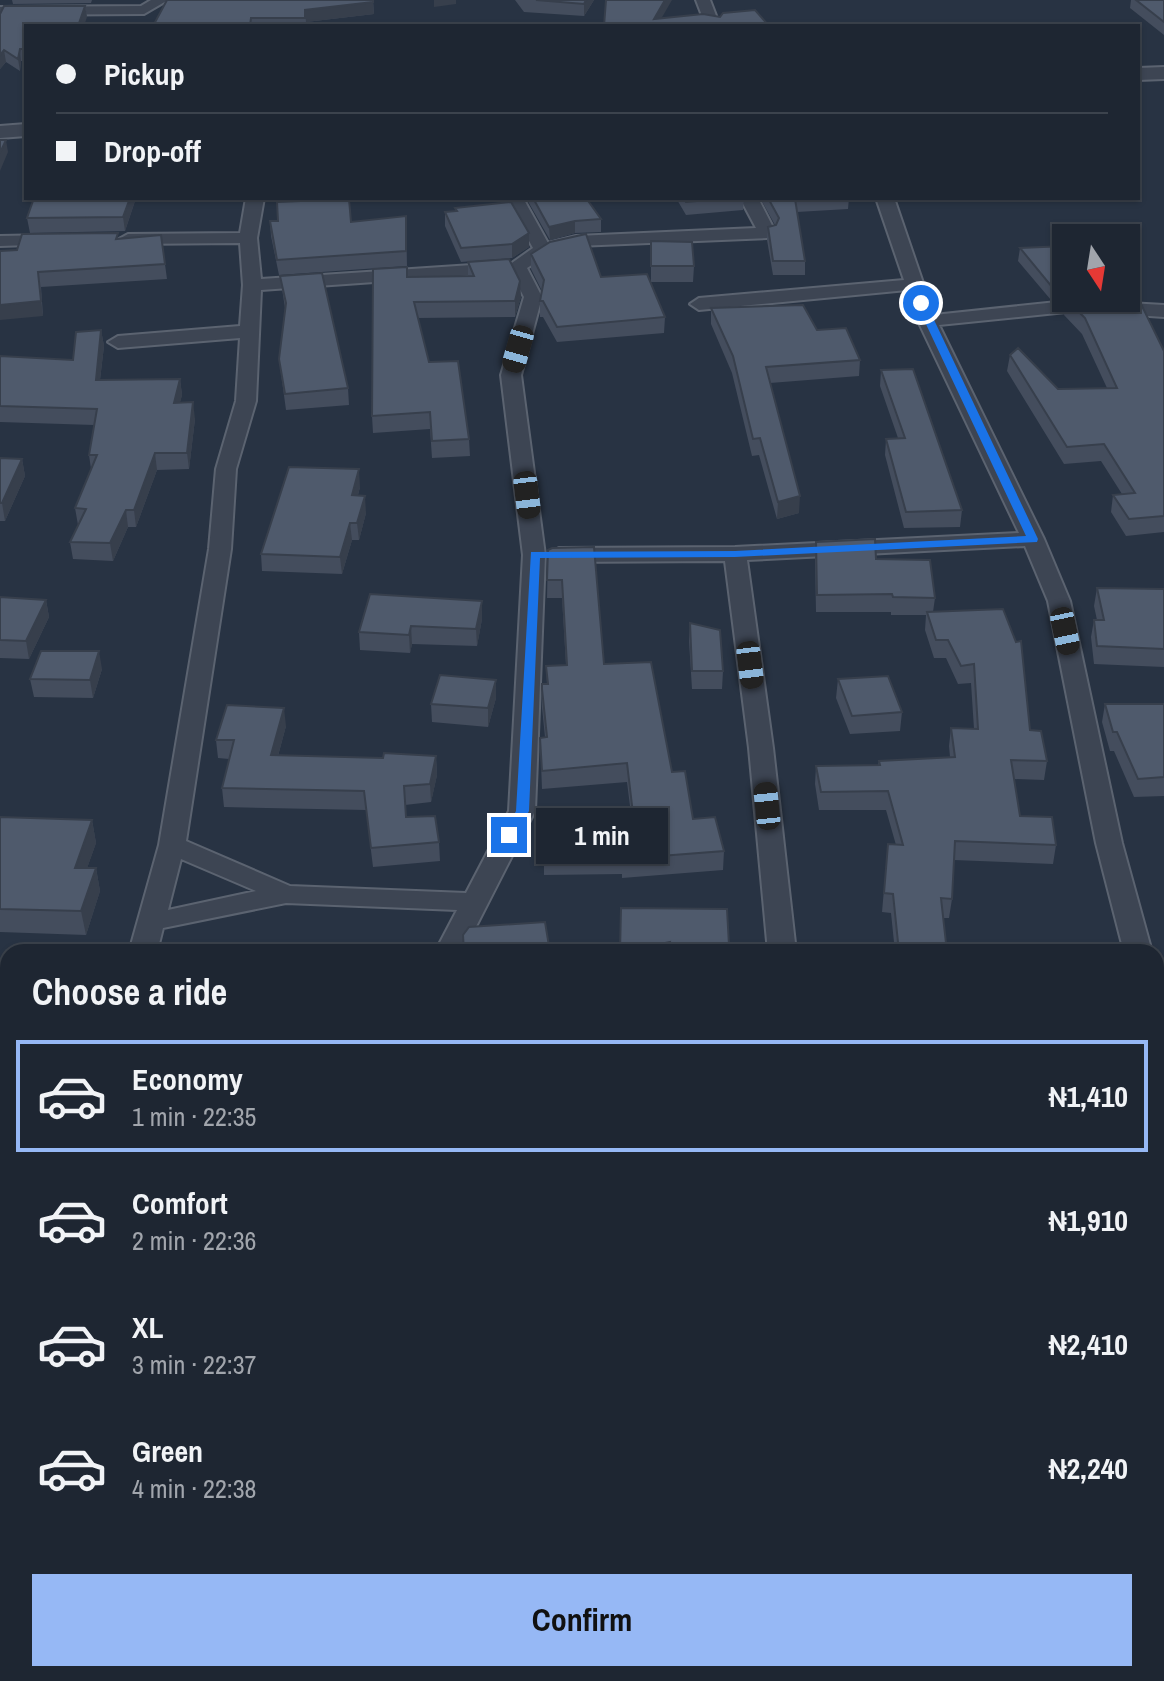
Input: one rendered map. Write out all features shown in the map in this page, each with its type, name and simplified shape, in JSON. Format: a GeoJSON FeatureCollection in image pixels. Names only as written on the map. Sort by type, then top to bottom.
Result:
{"type":"FeatureCollection","features":[{"type":"Feature","properties":{"kind":"street"},"geometry":{"type":"LineString","coordinates":[[0,11],[144,10],[161,0]]}},
{"type":"Feature","properties":{"kind":"street"},"geometry":{"type":"LineString","coordinates":[[703,0],[712,24]]}},
{"type":"Feature","properties":{"kind":"street"},"geometry":{"type":"LineString","coordinates":[[144,10],[149,24]]}},
{"type":"Feature","properties":{"kind":"street"},"geometry":{"type":"LineString","coordinates":[[1140,74],[1164,73]]}},
{"type":"Feature","properties":{"kind":"street"},"geometry":{"type":"LineString","coordinates":[[0,132],[24,130]]}},
{"type":"Feature","properties":{"kind":"street"},"geometry":{"type":"LineString","coordinates":[[145,944],[172,845],[220,549],[226,469],[246,401],[252,285],[248,238],[255,200]]}},
{"type":"Feature","properties":{"kind":"street"},"geometry":{"type":"LineString","coordinates":[[515,200],[543,250]]}},
{"type":"Feature","properties":{"kind":"street"},"geometry":{"type":"LineString","coordinates":[[252,285],[517,266],[543,250],[576,241],[767,233],[750,200]]}},
{"type":"Feature","properties":{"kind":"street"},"geometry":{"type":"LineString","coordinates":[[886,200],[927,321],[1033,539],[1059,601],[1109,843],[1136,944]]}},
{"type":"Feature","properties":{"kind":"street"},"geometry":{"type":"LineString","coordinates":[[109,239],[248,238]]}},
{"type":"Feature","properties":{"kind":"street"},"geometry":{"type":"LineString","coordinates":[[0,241],[78,240]]}},
{"type":"Feature","properties":{"kind":"street"},"geometry":{"type":"LineString","coordinates":[[453,944],[522,811],[534,555],[511,375],[533,297],[517,266]]}},
{"type":"Feature","properties":{"kind":"street"},"geometry":{"type":"LineString","coordinates":[[699,304],[915,284]]}},
{"type":"Feature","properties":{"kind":"street"},"geometry":{"type":"LineString","coordinates":[[927,321],[1092,306],[1123,305],[1164,311]]}},
{"type":"Feature","properties":{"kind":"street"},"geometry":{"type":"LineString","coordinates":[[118,342],[250,331]]}},
{"type":"Feature","properties":{"kind":"street"},"geometry":{"type":"LineString","coordinates":[[534,555],[735,554],[1033,539]]}},
{"type":"Feature","properties":{"kind":"street"},"geometry":{"type":"LineString","coordinates":[[735,554],[761,748],[781,944]]}},
{"type":"Feature","properties":{"kind":"street"},"geometry":{"type":"LineString","coordinates":[[172,845],[286,894]]}},
{"type":"Feature","properties":{"kind":"street"},"geometry":{"type":"LineString","coordinates":[[151,922],[286,894],[475,902]]}},
{"type":"Feature","properties":{"kind":"building"},"geometry":{"type":"Polygon","coordinates":[[[167,0],[373,0],[305,10],[305,18],[251,18],[250,24],[154,24],[167,0]]]}},
{"type":"Feature","properties":{"kind":"building"},"geometry":{"type":"Polygon","coordinates":[[[536,0],[586,0],[584,4],[536,0]]]}},
{"type":"Feature","properties":{"kind":"building"},"geometry":{"type":"Polygon","coordinates":[[[606,0],[665,0],[654,19],[703,14],[720,17],[723,13],[755,10],[767,24],[604,24],[606,0]]]}},
{"type":"Feature","properties":{"kind":"building"},"geometry":{"type":"Polygon","coordinates":[[[1136,0],[1164,0],[1164,22],[1136,0]]]}},
{"type":"Feature","properties":{"kind":"building"},"geometry":{"type":"Polygon","coordinates":[[[4,6],[85,6],[79,24],[24,24],[24,49],[20,49],[18,59],[4,50],[0,55],[0,14],[4,6]]]}},
{"type":"Feature","properties":{"kind":"building"},"geometry":{"type":"Polygon","coordinates":[[[33,200],[129,200],[123,217],[27,218],[33,200]]]}},
{"type":"Feature","properties":{"kind":"building"},"geometry":{"type":"Polygon","coordinates":[[[349,200],[351,222],[406,216],[406,251],[277,260],[270,221],[278,221],[277,202],[349,200]]]}},
{"type":"Feature","properties":{"kind":"building"},"geometry":{"type":"Polygon","coordinates":[[[534,200],[587,200],[601,219],[575,221],[549,227],[534,200]]]}},
{"type":"Feature","properties":{"kind":"building"},"geometry":{"type":"Polygon","coordinates":[[[769,200],[795,200],[805,261],[773,261],[768,227],[776,225],[779,218],[769,200]]]}},
{"type":"Feature","properties":{"kind":"building"},"geometry":{"type":"Polygon","coordinates":[[[511,202],[529,233],[512,244],[461,248],[445,212],[457,211],[455,208],[511,202]]]}},
{"type":"Feature","properties":{"kind":"building"},"geometry":{"type":"Polygon","coordinates":[[[118,233],[116,239],[161,235],[165,264],[38,272],[41,301],[0,305],[0,251],[17,250],[22,234],[118,233]]]}},
{"type":"Feature","properties":{"kind":"building"},"geometry":{"type":"Polygon","coordinates":[[[586,234],[601,277],[647,274],[665,317],[557,327],[543,301],[540,301],[544,280],[531,254],[550,242],[586,234]]]}},
{"type":"Feature","properties":{"kind":"building"},"geometry":{"type":"Polygon","coordinates":[[[651,241],[692,242],[694,266],[651,266],[651,241]]]}},
{"type":"Feature","properties":{"kind":"building"},"geometry":{"type":"Polygon","coordinates":[[[1052,247],[1052,287],[1020,248],[1052,247]]]}},
{"type":"Feature","properties":{"kind":"building"},"geometry":{"type":"Polygon","coordinates":[[[509,259],[520,281],[515,301],[414,302],[429,362],[458,361],[469,439],[432,441],[430,412],[372,416],[373,269],[407,267],[407,277],[474,276],[468,262],[509,259]]]}},
{"type":"Feature","properties":{"kind":"building"},"geometry":{"type":"Polygon","coordinates":[[[322,273],[348,388],[285,394],[279,359],[286,303],[280,276],[322,273]]]}},
{"type":"Feature","properties":{"kind":"building"},"geometry":{"type":"Polygon","coordinates":[[[1140,302],[1164,351],[1164,516],[1129,519],[1113,495],[1135,493],[1104,444],[1067,447],[1010,355],[1018,348],[1058,389],[1117,388],[1085,318],[1079,312],[1140,312],[1140,302]]]}},
{"type":"Feature","properties":{"kind":"building"},"geometry":{"type":"Polygon","coordinates":[[[803,305],[817,330],[846,328],[860,360],[766,367],[800,496],[778,502],[760,438],[753,439],[733,356],[711,308],[803,305]]]}},
{"type":"Feature","properties":{"kind":"building"},"geometry":{"type":"Polygon","coordinates":[[[101,330],[96,380],[180,379],[174,403],[193,402],[187,453],[155,453],[134,510],[126,510],[110,543],[70,542],[86,509],[75,508],[97,455],[89,455],[97,409],[0,406],[0,356],[73,360],[76,332],[101,330]]]}},
{"type":"Feature","properties":{"kind":"building"},"geometry":{"type":"Polygon","coordinates":[[[913,369],[962,510],[906,512],[886,439],[905,438],[881,370],[913,369]]]}},
{"type":"Feature","properties":{"kind":"building"},"geometry":{"type":"Polygon","coordinates":[[[0,458],[22,459],[2,503],[0,503],[0,458]]]}},
{"type":"Feature","properties":{"kind":"building"},"geometry":{"type":"Polygon","coordinates":[[[289,467],[359,469],[352,495],[365,496],[357,523],[350,523],[340,557],[261,554],[289,467]]]}},
{"type":"Feature","properties":{"kind":"building"},"geometry":{"type":"Polygon","coordinates":[[[875,539],[876,559],[930,560],[935,598],[893,597],[892,594],[817,595],[816,542],[875,539]]]}},
{"type":"Feature","properties":{"kind":"building"},"geometry":{"type":"Polygon","coordinates":[[[594,547],[604,664],[651,662],[672,772],[685,771],[693,819],[715,817],[724,851],[622,859],[622,856],[543,856],[544,815],[633,814],[627,763],[542,771],[540,738],[547,737],[542,689],[542,684],[548,684],[546,666],[567,665],[562,580],[547,580],[548,550],[594,547]]]}},
{"type":"Feature","properties":{"kind":"building"},"geometry":{"type":"Polygon","coordinates":[[[1097,588],[1164,589],[1164,649],[1097,646],[1094,620],[1104,620],[1097,588]]]}},
{"type":"Feature","properties":{"kind":"building"},"geometry":{"type":"Polygon","coordinates":[[[370,594],[482,601],[476,629],[411,626],[409,635],[359,632],[370,594]]]}},
{"type":"Feature","properties":{"kind":"building"},"geometry":{"type":"Polygon","coordinates":[[[0,597],[46,600],[26,641],[0,640],[0,597]]]}},
{"type":"Feature","properties":{"kind":"building"},"geometry":{"type":"Polygon","coordinates":[[[1003,609],[1016,642],[1021,641],[1030,730],[1041,731],[1047,761],[1011,760],[1020,816],[1052,817],[1056,845],[955,841],[952,899],[941,898],[946,944],[898,944],[893,894],[884,893],[888,844],[903,845],[888,791],[821,792],[816,766],[880,765],[879,761],[955,757],[951,728],[978,729],[974,664],[961,666],[948,640],[936,640],[927,612],[1003,609]]]}},
{"type":"Feature","properties":{"kind":"building"},"geometry":{"type":"Polygon","coordinates":[[[690,623],[720,630],[723,671],[692,671],[690,623]]]}},
{"type":"Feature","properties":{"kind":"building"},"geometry":{"type":"Polygon","coordinates":[[[41,651],[99,651],[90,680],[30,679],[41,651]]]}},
{"type":"Feature","properties":{"kind":"building"},"geometry":{"type":"Polygon","coordinates":[[[440,675],[496,680],[488,708],[431,704],[440,675]]]}},
{"type":"Feature","properties":{"kind":"building"},"geometry":{"type":"Polygon","coordinates":[[[888,676],[902,712],[852,716],[838,679],[888,676]]]}},
{"type":"Feature","properties":{"kind":"building"},"geometry":{"type":"Polygon","coordinates":[[[1105,704],[1164,704],[1164,777],[1138,779],[1117,732],[1113,732],[1105,704]]]}},
{"type":"Feature","properties":{"kind":"building"},"geometry":{"type":"Polygon","coordinates":[[[227,705],[284,708],[271,755],[383,758],[384,753],[436,756],[430,784],[404,786],[406,817],[435,816],[439,842],[371,848],[364,791],[222,788],[234,740],[216,740],[227,705]]]}},
{"type":"Feature","properties":{"kind":"building"},"geometry":{"type":"Polygon","coordinates":[[[0,817],[92,820],[75,868],[96,868],[81,911],[0,909],[0,817]]]}},
{"type":"Feature","properties":{"kind":"building"},"geometry":{"type":"Polygon","coordinates":[[[621,908],[727,909],[729,944],[620,944],[621,908]]]}},
{"type":"Feature","properties":{"kind":"building"},"geometry":{"type":"Polygon","coordinates":[[[545,922],[549,944],[464,944],[463,935],[469,927],[545,922]]]}},
{"type":"Feature","properties":{"kind":"route"},"geometry":{"type":"LineString","coordinates":[[509,835],[522,811],[534,555],[735,554],[1033,539],[921,303]]}}]}
